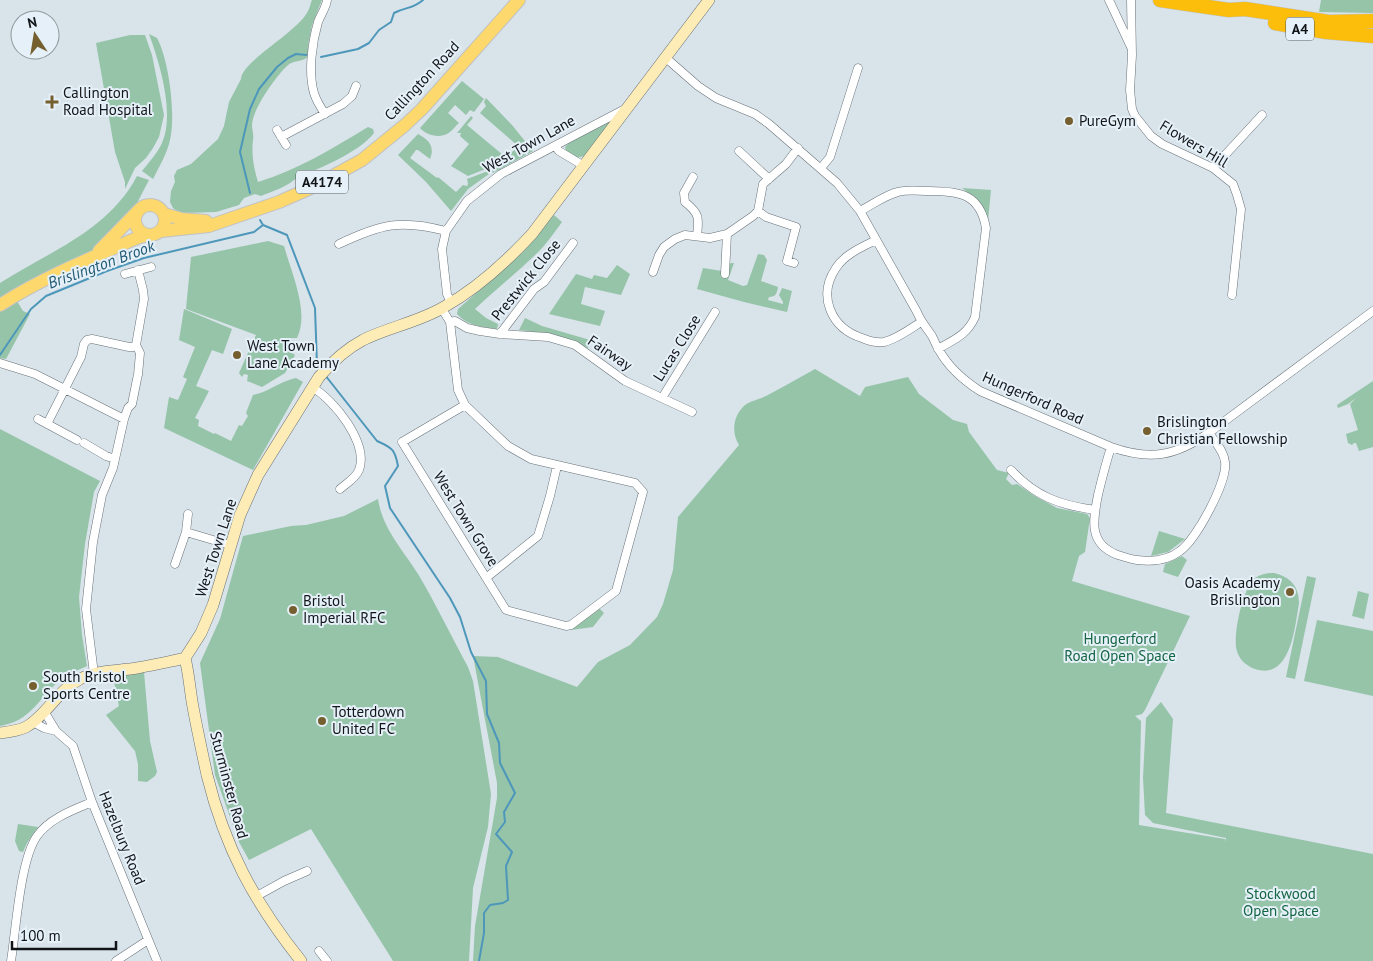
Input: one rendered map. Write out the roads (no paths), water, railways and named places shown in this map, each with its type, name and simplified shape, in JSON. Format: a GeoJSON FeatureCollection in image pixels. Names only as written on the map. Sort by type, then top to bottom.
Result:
{"type":"FeatureCollection","features":[{"type":"Feature","properties":{"kind":"highway","name":"A4"},"geometry":{"type":"LineString","coordinates":[[1160,0],[1229,10],[1245,9],[1329,22],[1373,21]]}},
{"type":"Feature","properties":{"kind":"highway","name":"A4"},"geometry":{"type":"LineString","coordinates":[[1229,10],[1239,16],[1304,30],[1373,36]]}},
{"type":"Feature","properties":{"kind":"main road","name":"Callington Road"},"geometry":{"type":"LineString","coordinates":[[161,231],[209,226],[279,202],[362,160],[405,126],[422,109],[519,0]]}},
{"type":"Feature","properties":{"kind":"main road","name":"West Town Lane"},"geometry":{"type":"LineString","coordinates":[[185,658],[201,633],[213,605],[240,515],[258,475],[315,382],[339,356],[362,341],[447,306],[486,278],[532,234],[709,0]]}},
{"type":"Feature","properties":{"kind":"main road","name":"A4174"},"geometry":{"type":"LineString","coordinates":[[85,262],[102,248],[143,207],[156,206],[164,214]]}},
{"type":"Feature","properties":{"kind":"main road"},"geometry":{"type":"LineString","coordinates":[[139,210],[135,219],[136,224],[139,230],[147,235]]}},
{"type":"Feature","properties":{"kind":"main road","name":"Callington Road"},"geometry":{"type":"LineString","coordinates":[[164,214],[182,220],[196,221],[229,218]]}},
{"type":"Feature","properties":{"kind":"main road"},"geometry":{"type":"LineString","coordinates":[[161,231],[165,224],[164,214]]}},
{"type":"Feature","properties":{"kind":"main road","name":"A4174"},"geometry":{"type":"LineString","coordinates":[[0,305],[56,275],[126,242],[161,231]]}},
{"type":"Feature","properties":{"kind":"main road"},"geometry":{"type":"LineString","coordinates":[[0,733],[26,727],[71,685],[94,674],[137,668],[185,658]]}},
{"type":"Feature","properties":{"kind":"main road","name":"Sturminster Road"},"geometry":{"type":"LineString","coordinates":[[185,658],[197,726],[216,807],[230,846],[255,898],[301,961]]}},
{"type":"Feature","properties":{"kind":"street"},"geometry":{"type":"LineString","coordinates":[[325,114],[314,94],[312,58],[318,22],[326,7],[327,0]]}},
{"type":"Feature","properties":{"kind":"street","name":"Flowers Hill"},"geometry":{"type":"LineString","coordinates":[[1109,0],[1131,47]]}},
{"type":"Feature","properties":{"kind":"street","name":"Flowers Hill"},"geometry":{"type":"LineString","coordinates":[[1131,0],[1131,102],[1135,116],[1151,136],[1162,144],[1213,168],[1232,184],[1240,209],[1232,295]]}},
{"type":"Feature","properties":{"kind":"street"},"geometry":{"type":"LineString","coordinates":[[1329,22],[1373,27]]}},
{"type":"Feature","properties":{"kind":"street","name":"Hungerford Road"},"geometry":{"type":"LineString","coordinates":[[666,58],[698,86],[716,98],[755,114],[798,148],[847,194],[860,211],[921,322],[950,367],[964,381],[980,391],[1111,447],[1131,454],[1146,455],[1164,454],[1186,448],[1373,311]]}},
{"type":"Feature","properties":{"kind":"street"},"geometry":{"type":"LineString","coordinates":[[821,168],[830,157],[858,68]]}},
{"type":"Feature","properties":{"kind":"street"},"geometry":{"type":"LineString","coordinates":[[286,145],[279,133],[325,114],[343,104],[352,96],[356,86]]}},
{"type":"Feature","properties":{"kind":"street","name":"West Town Lane"},"geometry":{"type":"LineString","coordinates":[[447,306],[442,248],[446,231],[467,201],[501,174],[627,109]]}},
{"type":"Feature","properties":{"kind":"street"},"geometry":{"type":"LineString","coordinates":[[1213,168],[1262,114]]}},
{"type":"Feature","properties":{"kind":"street"},"geometry":{"type":"LineString","coordinates":[[554,146],[584,166]]}},
{"type":"Feature","properties":{"kind":"street"},"geometry":{"type":"LineString","coordinates":[[653,272],[664,247],[675,238],[685,235],[710,238],[727,234],[753,216],[758,211],[763,184],[786,164],[798,148]]}},
{"type":"Feature","properties":{"kind":"street"},"geometry":{"type":"LineString","coordinates":[[738,151],[769,179]]}},
{"type":"Feature","properties":{"kind":"street"},"geometry":{"type":"LineString","coordinates":[[693,177],[684,193],[685,202],[695,210],[699,219],[697,236]]}},
{"type":"Feature","properties":{"kind":"street"},"geometry":{"type":"LineString","coordinates":[[860,211],[897,192],[908,190],[954,191],[967,197],[977,205],[984,216],[986,228],[975,317],[971,327],[965,333],[938,349]]}},
{"type":"Feature","properties":{"kind":"street"},"geometry":{"type":"LineString","coordinates":[[758,211],[766,217],[796,227],[787,260],[794,263]]}},
{"type":"Feature","properties":{"kind":"street"},"geometry":{"type":"LineString","coordinates":[[339,244],[382,226],[405,223],[424,225],[446,231]]}},
{"type":"Feature","properties":{"kind":"street"},"geometry":{"type":"LineString","coordinates":[[725,274],[727,234]]}},
{"type":"Feature","properties":{"kind":"street"},"geometry":{"type":"LineString","coordinates":[[876,240],[843,259],[835,269],[828,286],[828,302],[832,316],[840,326],[852,335],[876,342],[890,340],[921,322]]}},
{"type":"Feature","properties":{"kind":"street","name":"Prestwick Close"},"geometry":{"type":"LineString","coordinates":[[500,334],[534,289],[544,282],[574,243]]}},
{"type":"Feature","properties":{"kind":"street"},"geometry":{"type":"LineString","coordinates":[[125,274],[151,266]]}},
{"type":"Feature","properties":{"kind":"street"},"geometry":{"type":"LineString","coordinates":[[94,674],[86,608],[87,594],[93,542],[102,495],[115,459],[124,419],[128,408],[132,404],[137,377],[140,353],[136,345],[144,299],[138,270]]}},
{"type":"Feature","properties":{"kind":"street"},"geometry":{"type":"LineString","coordinates":[[447,306],[456,380],[464,405],[508,446],[531,459],[558,466],[538,536],[486,578]]}},
{"type":"Feature","properties":{"kind":"street","name":"Lucas Close"},"geometry":{"type":"LineString","coordinates":[[662,398],[715,312]]}},
{"type":"Feature","properties":{"kind":"street","name":"Fairway"},"geometry":{"type":"LineString","coordinates":[[450,322],[480,331],[548,337],[575,346],[625,380],[692,412]]}},
{"type":"Feature","properties":{"kind":"street"},"geometry":{"type":"LineString","coordinates":[[47,424],[66,389],[87,340],[92,339],[129,347],[136,345]]}},
{"type":"Feature","properties":{"kind":"street"},"geometry":{"type":"LineString","coordinates":[[0,363],[36,374],[124,419]]}},
{"type":"Feature","properties":{"kind":"street"},"geometry":{"type":"LineString","coordinates":[[315,382],[320,392],[350,426],[360,450],[359,471],[354,478],[340,489]]}},
{"type":"Feature","properties":{"kind":"street","name":"West Town Grove"},"geometry":{"type":"LineString","coordinates":[[464,405],[402,442],[506,610],[571,626],[616,591],[643,492],[635,483],[558,466]]}},
{"type":"Feature","properties":{"kind":"street"},"geometry":{"type":"LineString","coordinates":[[38,419],[115,459]]}},
{"type":"Feature","properties":{"kind":"street"},"geometry":{"type":"LineString","coordinates":[[1111,447],[1103,471],[1095,510],[1094,527],[1097,537],[1108,551],[1133,560],[1150,561],[1166,559],[1180,552],[1192,541],[1224,479],[1226,461],[1209,433]]}},
{"type":"Feature","properties":{"kind":"street"},"geometry":{"type":"LineString","coordinates":[[1011,470],[1039,494],[1072,507],[1095,510]]}},
{"type":"Feature","properties":{"kind":"street"},"geometry":{"type":"LineString","coordinates":[[175,564],[186,532],[188,514]]}},
{"type":"Feature","properties":{"kind":"street"},"geometry":{"type":"LineString","coordinates":[[186,532],[230,546]]}},
{"type":"Feature","properties":{"kind":"street","name":"Hazelbury Road"},"geometry":{"type":"LineString","coordinates":[[44,710],[56,730],[73,746],[92,802],[156,961]]}},
{"type":"Feature","properties":{"kind":"street","name":"Hazelbury Road"},"geometry":{"type":"LineString","coordinates":[[33,722],[44,728],[56,730]]}},
{"type":"Feature","properties":{"kind":"street"},"geometry":{"type":"LineString","coordinates":[[11,961],[28,854],[37,837],[49,824],[70,811],[92,802]]}},
{"type":"Feature","properties":{"kind":"street"},"geometry":{"type":"LineString","coordinates":[[255,898],[284,881],[307,871]]}},
{"type":"Feature","properties":{"kind":"street"},"geometry":{"type":"LineString","coordinates":[[116,961],[148,940]]}},
{"type":"Feature","properties":{"kind":"street"},"geometry":{"type":"LineString","coordinates":[[319,951],[327,961]]}},
{"type":"Feature","properties":{"kind":"waterway","name":"Brislington Brook"},"geometry":{"type":"LineString","coordinates":[[321,57],[358,49],[369,43],[379,30],[391,22],[394,13],[416,5],[423,0]]}},
{"type":"Feature","properties":{"kind":"waterway","name":"Brislington Brook"},"geometry":{"type":"LineString","coordinates":[[250,193],[240,152],[250,109],[259,89],[277,67],[296,54],[307,55]]}},
{"type":"Feature","properties":{"kind":"waterway","name":"Brislington Brook"},"geometry":{"type":"LineString","coordinates":[[260,220],[263,225],[287,235],[315,308],[317,365],[321,369]]}},
{"type":"Feature","properties":{"kind":"waterway","name":"Brislington Brook"},"geometry":{"type":"LineString","coordinates":[[0,355],[31,309],[46,296],[144,258],[254,232],[263,225]]}},
{"type":"Feature","properties":{"kind":"waterway"},"geometry":{"type":"LineString","coordinates":[[325,375],[377,441],[390,448],[396,456],[398,466],[385,486],[390,508],[450,598],[460,617],[471,652],[486,681],[487,714],[499,743],[500,763],[515,793],[504,812],[505,822],[496,834],[512,852],[506,866],[508,900],[503,903],[490,905],[484,913],[484,933],[479,961]]}},
{"type":"Feature","properties":{"kind":"place","name":"Callington Road Hospital"},"geometry":{"type":"Point","coordinates":[52,102]}},
{"type":"Feature","properties":{"kind":"place","name":"PureGym"},"geometry":{"type":"Point","coordinates":[1069,121]}},
{"type":"Feature","properties":{"kind":"place","name":"West Town Lane Academy"},"geometry":{"type":"Point","coordinates":[237,355]}},
{"type":"Feature","properties":{"kind":"place","name":"Brislington Christian Fellowship"},"geometry":{"type":"Point","coordinates":[1147,431]}},
{"type":"Feature","properties":{"kind":"place","name":"Oasis Academy Brislington"},"geometry":{"type":"Point","coordinates":[1290,592]}},
{"type":"Feature","properties":{"kind":"place","name":"Bristol Imperial RFC"},"geometry":{"type":"Point","coordinates":[293,610]}},
{"type":"Feature","properties":{"kind":"place","name":"South Bristol Sports Centre"},"geometry":{"type":"Point","coordinates":[33,686]}},
{"type":"Feature","properties":{"kind":"place","name":"Totterdown United FC"},"geometry":{"type":"Point","coordinates":[322,721]}},
{"type":"Feature","properties":{"kind":"park label","name":"Hungerford Road Open Space"},"geometry":{"type":"Point","coordinates":[1120,648]}},
{"type":"Feature","properties":{"kind":"park label","name":"Stockwood Open Space"},"geometry":{"type":"Point","coordinates":[1281,902]}}]}
